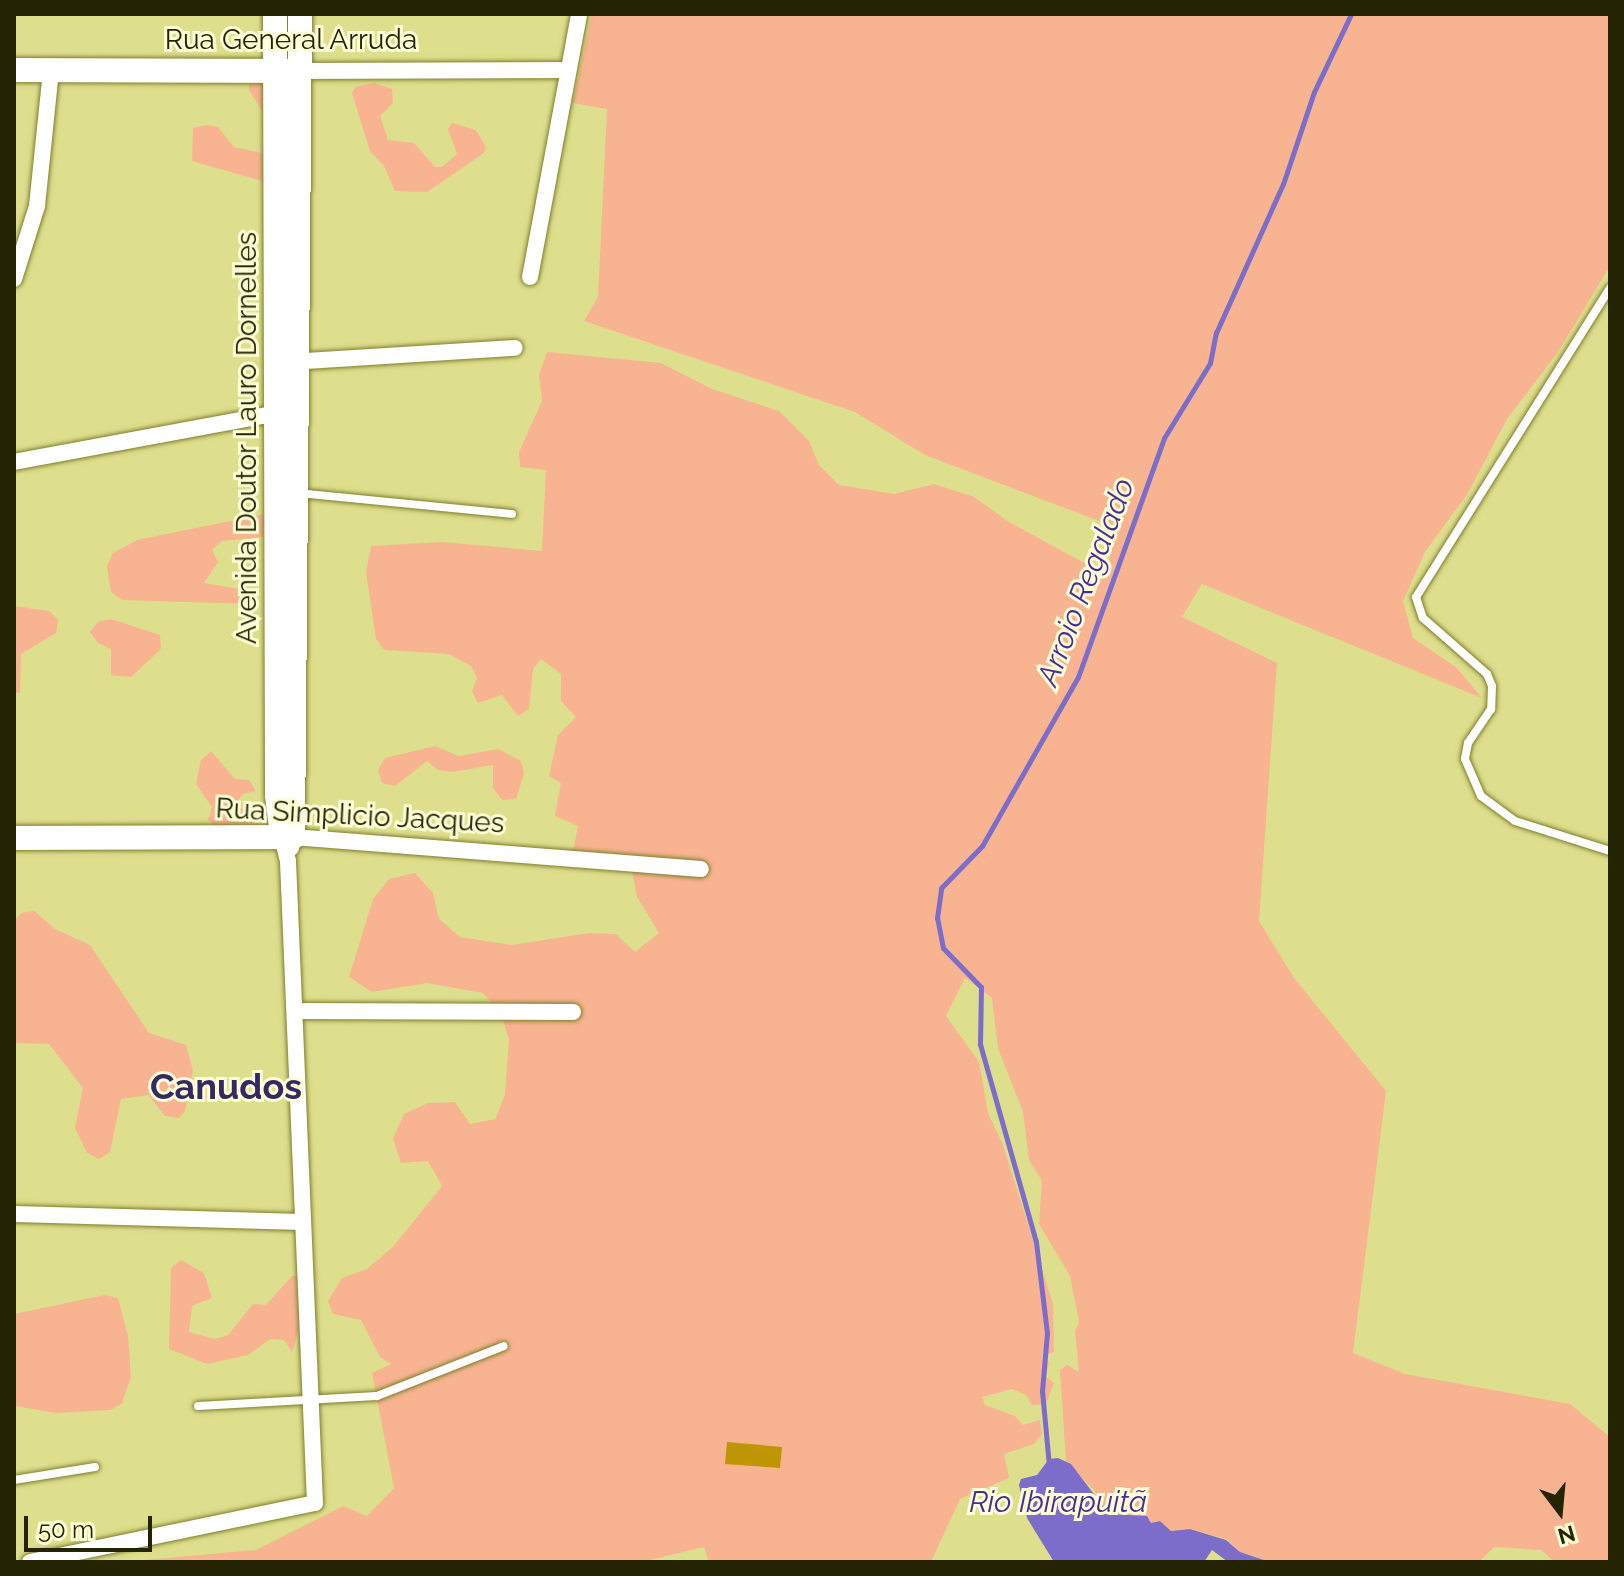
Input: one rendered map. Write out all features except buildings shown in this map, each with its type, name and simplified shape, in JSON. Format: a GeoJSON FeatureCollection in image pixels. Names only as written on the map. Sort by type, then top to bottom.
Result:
{"type":"FeatureCollection","features":[{"type":"Feature","properties":{"kind":"main road","name":"Avenida Doutor Lauro Dornelles"},"geometry":{"type":"LineString","coordinates":[[275,14],[288,70]]}},
{"type":"Feature","properties":{"kind":"main road","name":"Avenida Doutor Lauro Dornelles"},"geometry":{"type":"LineString","coordinates":[[288,845],[277,795],[288,412],[288,70],[300,14]]}},
{"type":"Feature","properties":{"kind":"main road","name":"Rua General Arruda"},"geometry":{"type":"LineString","coordinates":[[14,70],[288,70]]}},
{"type":"Feature","properties":{"kind":"main road","name":"Avenida Doutor Lauro Dornelles"},"geometry":{"type":"LineString","coordinates":[[288,412],[297,493],[288,845]]}},
{"type":"Feature","properties":{"kind":"main road","name":"Rua Simplicio Jacques"},"geometry":{"type":"LineString","coordinates":[[14,838],[288,845]]}},
{"type":"Feature","properties":{"kind":"street"},"geometry":{"type":"LineString","coordinates":[[530,277],[579,14]]}},
{"type":"Feature","properties":{"kind":"street"},"geometry":{"type":"LineString","coordinates":[[14,279],[37,206],[51,70]]}},
{"type":"Feature","properties":{"kind":"street","name":"Rua General Arruda"},"geometry":{"type":"LineString","coordinates":[[288,70],[568,70]]}},
{"type":"Feature","properties":{"kind":"street"},"geometry":{"type":"LineString","coordinates":[[287,363],[515,348]]}},
{"type":"Feature","properties":{"kind":"street"},"geometry":{"type":"LineString","coordinates":[[14,462],[288,412]]}},
{"type":"Feature","properties":{"kind":"street","name":"Rua Simplicio Jacques"},"geometry":{"type":"LineString","coordinates":[[288,845],[701,869]]}},
{"type":"Feature","properties":{"kind":"street","name":"Avenida Doutor Lauro Dornelles"},"geometry":{"type":"LineString","coordinates":[[30,1562],[315,1503],[288,845]]}},
{"type":"Feature","properties":{"kind":"street"},"geometry":{"type":"LineString","coordinates":[[295,1011],[573,1012]]}},
{"type":"Feature","properties":{"kind":"street"},"geometry":{"type":"LineString","coordinates":[[14,1214],[303,1222]]}},
{"type":"Feature","properties":{"kind":"lane"},"geometry":{"type":"LineString","coordinates":[[1610,288],[1416,597],[1423,618],[1487,674],[1492,686],[1491,709],[1468,743],[1465,759],[1481,796],[1515,821],[1610,851]]}},
{"type":"Feature","properties":{"kind":"lane"},"geometry":{"type":"LineString","coordinates":[[297,493],[512,514]]}},
{"type":"Feature","properties":{"kind":"lane"},"geometry":{"type":"LineString","coordinates":[[198,1406],[313,1403],[398,1390],[504,1346]]}},
{"type":"Feature","properties":{"kind":"lane"},"geometry":{"type":"LineString","coordinates":[[14,1480],[95,1467]]}},
{"type":"Feature","properties":{"kind":"shaded area"},"geometry":{"type":"Polygon","coordinates":[[[592,14],[1610,14],[1610,266],[1558,352],[1507,419],[1468,493],[1425,552],[1403,601],[1413,638],[1457,668],[1482,698],[1202,584],[1182,617],[1277,663],[1259,921],[1294,978],[1386,1091],[1353,1353],[1405,1374],[1570,1404],[1610,1437],[1610,1562],[1555,1562],[1541,1550],[1494,1547],[1479,1562],[1270,1562],[1240,1552],[1226,1539],[1190,1529],[1171,1531],[1151,1523],[1147,1516],[1109,1514],[1102,1509],[1094,1490],[1066,1462],[1060,1370],[1067,1365],[1079,1372],[1075,1331],[1079,1322],[1070,1276],[1039,1224],[1042,1181],[1029,1160],[1023,1112],[998,1048],[992,998],[965,978],[946,1016],[979,1062],[988,1113],[1003,1145],[1053,1304],[1054,1352],[1042,1357],[1049,1363],[1046,1377],[1054,1383],[1046,1404],[1032,1405],[1026,1395],[1012,1389],[982,1397],[985,1405],[1015,1416],[1023,1425],[1040,1420],[1042,1434],[1034,1444],[1004,1454],[1009,1478],[960,1499],[931,1562],[709,1562],[704,1547],[642,1562],[121,1562],[256,1550],[343,1506],[367,1516],[394,1488],[372,1373],[391,1364],[380,1357],[361,1320],[333,1314],[328,1301],[342,1278],[367,1269],[393,1247],[442,1186],[428,1161],[401,1163],[393,1138],[404,1114],[428,1103],[455,1102],[470,1124],[495,1119],[505,1095],[509,1040],[501,1013],[483,993],[427,983],[372,992],[349,977],[373,899],[389,879],[415,873],[433,893],[439,919],[460,937],[512,945],[589,933],[616,934],[635,952],[659,933],[637,897],[630,862],[613,853],[573,851],[578,826],[555,816],[561,783],[549,776],[558,735],[576,717],[561,701],[561,674],[541,659],[533,669],[529,709],[518,716],[502,695],[478,703],[472,691],[477,678],[471,666],[449,654],[384,650],[376,639],[366,572],[371,546],[442,542],[542,551],[546,470],[520,467],[519,452],[542,401],[539,375],[547,352],[661,363],[712,389],[779,411],[809,441],[819,465],[839,485],[894,494],[934,484],[974,497],[1009,522],[1108,576],[1112,526],[925,455],[855,412],[584,321],[598,297],[607,109],[573,103],[592,14]]]}},
{"type":"Feature","properties":{"kind":"shaded area"},"geometry":{"type":"Polygon","coordinates":[[[261,78],[273,84],[266,182],[192,161],[193,128],[206,125],[218,127],[234,147],[262,153],[267,141],[264,114],[249,90],[249,83],[261,78]]]}},
{"type":"Feature","properties":{"kind":"shaded area"},"geometry":{"type":"Polygon","coordinates":[[[374,83],[392,89],[393,103],[380,116],[388,140],[414,143],[435,167],[442,167],[457,154],[448,129],[452,123],[476,130],[486,147],[484,153],[427,192],[395,191],[384,166],[370,151],[352,93],[355,87],[374,83]]]}},
{"type":"Feature","properties":{"kind":"shaded area"},"geometry":{"type":"Polygon","coordinates":[[[265,514],[273,536],[222,541],[212,550],[218,562],[204,583],[257,592],[250,604],[122,600],[111,592],[107,566],[113,553],[137,540],[265,514]]]}},
{"type":"Feature","properties":{"kind":"shaded area"},"geometry":{"type":"Polygon","coordinates":[[[14,606],[49,611],[58,620],[56,633],[21,654],[20,693],[14,693],[14,606]]]}},
{"type":"Feature","properties":{"kind":"shaded area"},"geometry":{"type":"Polygon","coordinates":[[[111,619],[160,635],[161,649],[131,677],[111,675],[111,649],[98,643],[90,632],[98,622],[111,619]]]}},
{"type":"Feature","properties":{"kind":"shaded area"},"geometry":{"type":"Polygon","coordinates":[[[435,746],[459,756],[498,749],[521,761],[524,774],[516,799],[502,800],[493,788],[493,765],[453,772],[438,770],[427,761],[395,786],[382,783],[378,770],[385,758],[435,746]]]}},
{"type":"Feature","properties":{"kind":"shaded area"},"geometry":{"type":"Polygon","coordinates":[[[211,751],[235,779],[249,780],[256,791],[243,794],[235,804],[257,817],[259,830],[219,829],[208,820],[212,807],[196,784],[201,760],[211,751]]]}},
{"type":"Feature","properties":{"kind":"shaded area"},"geometry":{"type":"Polygon","coordinates":[[[34,911],[55,929],[90,945],[149,1033],[186,1045],[193,1070],[185,1111],[179,1118],[165,1116],[148,1095],[121,1099],[110,1152],[99,1159],[87,1153],[75,1128],[83,1088],[49,1044],[14,1043],[14,922],[21,913],[34,911]]]}},
{"type":"Feature","properties":{"kind":"shaded area"},"geometry":{"type":"Polygon","coordinates":[[[181,1260],[204,1273],[212,1298],[192,1306],[189,1332],[215,1339],[228,1335],[253,1304],[266,1305],[292,1276],[305,1275],[308,1302],[292,1352],[284,1340],[270,1339],[248,1355],[207,1364],[169,1349],[171,1268],[181,1260]]]}},
{"type":"Feature","properties":{"kind":"shaded area"},"geometry":{"type":"Polygon","coordinates":[[[105,1295],[118,1298],[128,1336],[131,1377],[122,1403],[111,1410],[56,1413],[15,1406],[14,1314],[105,1295]]]}},
{"type":"Feature","properties":{"kind":"water","name":"Rio Ibirapuitã"},"geometry":{"type":"Polygon","coordinates":[[[1058,1458],[1071,1464],[1109,1514],[1147,1516],[1151,1523],[1160,1521],[1171,1531],[1190,1529],[1226,1540],[1240,1552],[1270,1562],[1228,1562],[1212,1550],[1204,1562],[1054,1562],[1027,1518],[1019,1485],[1021,1479],[1037,1475],[1049,1459],[1058,1458]]]}},
{"type":"Feature","properties":{"kind":"waterway","name":"Arroio Regalado"},"geometry":{"type":"LineString","coordinates":[[1049,1466],[1042,1391],[1047,1333],[1036,1242],[980,1044],[981,987],[943,948],[937,918],[941,888],[982,846],[1078,677],[1164,438],[1210,363],[1216,333],[1283,184],[1314,92],[1351,14]]}},
{"type":"Feature","properties":{"kind":"district","name":"Canudos"},"geometry":{"type":"Point","coordinates":[226,1087]}}]}
